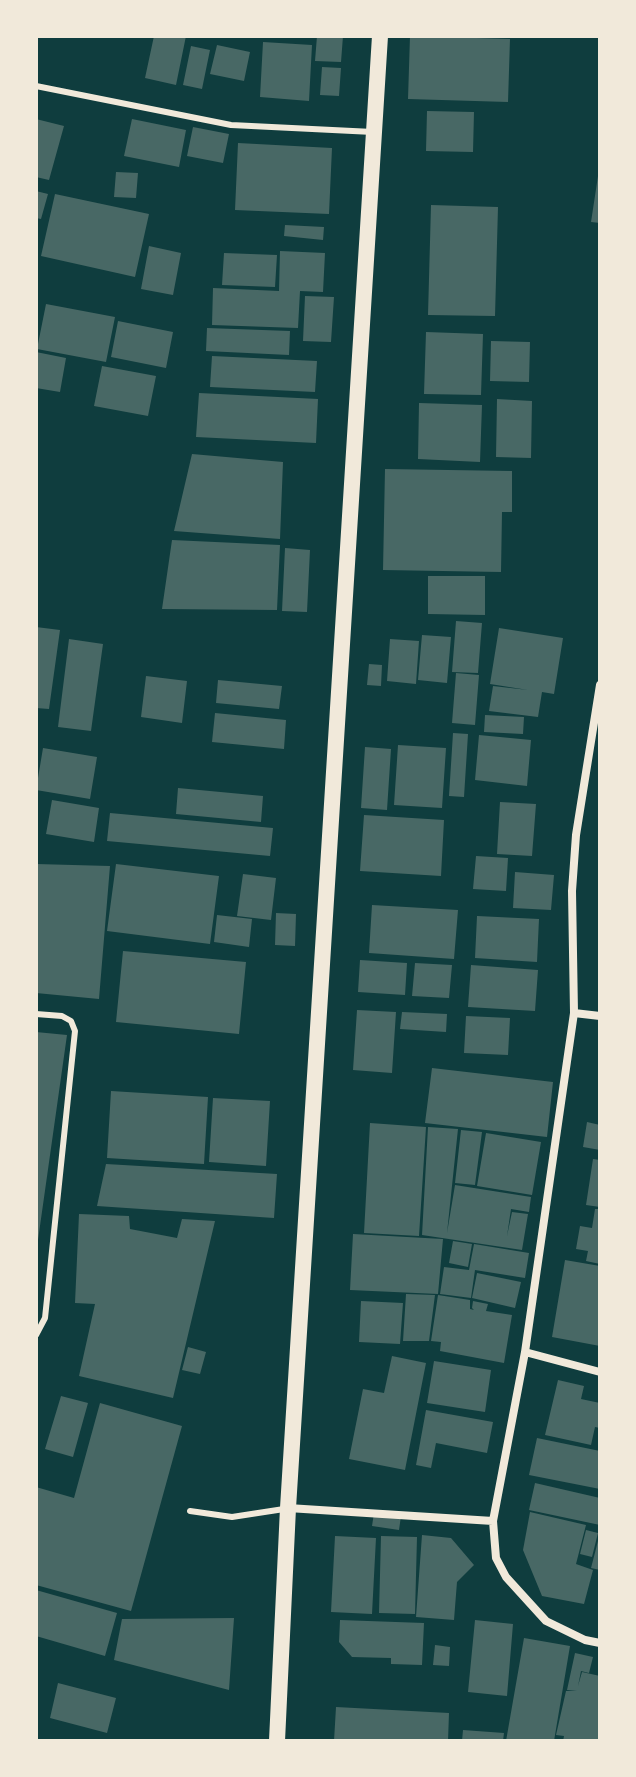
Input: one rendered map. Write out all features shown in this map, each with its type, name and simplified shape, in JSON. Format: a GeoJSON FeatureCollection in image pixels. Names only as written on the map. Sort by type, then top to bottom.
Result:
{"type":"FeatureCollection","features":[{"type":"Feature","properties":{"kind":"main road"},"geometry":{"type":"LineString","coordinates":[[277,1741],[288,1508],[380,36]]}},
{"type":"Feature","properties":{"kind":"street"},"geometry":{"type":"LineString","coordinates":[[600,685],[576,835],[573,877],[574,1013],[525,1352],[493,1521],[496,1558],[506,1577],[546,1621],[585,1640],[600,1643]]}},
{"type":"Feature","properties":{"kind":"street"},"geometry":{"type":"LineString","coordinates":[[574,1013],[600,1016]]}},
{"type":"Feature","properties":{"kind":"street"},"geometry":{"type":"LineString","coordinates":[[525,1352],[600,1372]]}},
{"type":"Feature","properties":{"kind":"street"},"geometry":{"type":"LineString","coordinates":[[288,1508],[493,1521]]}},
{"type":"Feature","properties":{"kind":"lane"},"geometry":{"type":"LineString","coordinates":[[36,86],[231,125],[373,132]]}},
{"type":"Feature","properties":{"kind":"lane"},"geometry":{"type":"LineString","coordinates":[[36,1014],[62,1016],[71,1021],[75,1031],[45,1318],[36,1335]]}},
{"type":"Feature","properties":{"kind":"lane"},"geometry":{"type":"LineString","coordinates":[[190,1511],[232,1517],[288,1508]]}},
{"type":"Feature","properties":{"kind":"building"},"geometry":{"type":"Polygon","coordinates":[[[154,36],[186,36],[176,85],[145,78],[154,36]]]}},
{"type":"Feature","properties":{"kind":"building"},"geometry":{"type":"Polygon","coordinates":[[[317,36],[343,36],[341,62],[315,61],[317,36]]]}},
{"type":"Feature","properties":{"kind":"building"},"geometry":{"type":"Polygon","coordinates":[[[410,36],[510,39],[508,102],[408,99],[410,36]]]}},
{"type":"Feature","properties":{"kind":"building"},"geometry":{"type":"Polygon","coordinates":[[[263,42],[312,45],[309,101],[260,97],[263,42]]]}},
{"type":"Feature","properties":{"kind":"building"},"geometry":{"type":"Polygon","coordinates":[[[217,45],[250,52],[244,81],[210,74],[217,45]]]}},
{"type":"Feature","properties":{"kind":"building"},"geometry":{"type":"Polygon","coordinates":[[[191,46],[210,50],[202,89],[183,85],[191,46]]]}},
{"type":"Feature","properties":{"kind":"building"},"geometry":{"type":"Polygon","coordinates":[[[322,67],[341,68],[339,96],[320,95],[322,67]]]}},
{"type":"Feature","properties":{"kind":"building"},"geometry":{"type":"Polygon","coordinates":[[[427,111],[474,112],[473,152],[426,151],[427,111]]]}},
{"type":"Feature","properties":{"kind":"building"},"geometry":{"type":"Polygon","coordinates":[[[36,119],[64,126],[49,180],[36,177],[36,119]]]}},
{"type":"Feature","properties":{"kind":"building"},"geometry":{"type":"Polygon","coordinates":[[[132,119],[186,130],[179,167],[124,156],[132,119]]]}},
{"type":"Feature","properties":{"kind":"building"},"geometry":{"type":"Polygon","coordinates":[[[193,127],[229,134],[223,163],[187,156],[193,127]]]}},
{"type":"Feature","properties":{"kind":"building"},"geometry":{"type":"Polygon","coordinates":[[[238,143],[332,148],[329,214],[235,210],[238,143]]]}},
{"type":"Feature","properties":{"kind":"building"},"geometry":{"type":"Polygon","coordinates":[[[116,172],[138,173],[136,198],[114,197],[116,172]]]}},
{"type":"Feature","properties":{"kind":"building"},"geometry":{"type":"Polygon","coordinates":[[[600,176],[600,223],[591,222],[600,176]]]}},
{"type":"Feature","properties":{"kind":"building"},"geometry":{"type":"Polygon","coordinates":[[[36,191],[48,194],[41,219],[36,218],[36,191]]]}},
{"type":"Feature","properties":{"kind":"building"},"geometry":{"type":"Polygon","coordinates":[[[55,194],[149,214],[135,277],[41,256],[55,194]]]}},
{"type":"Feature","properties":{"kind":"building"},"geometry":{"type":"Polygon","coordinates":[[[431,205],[498,207],[495,316],[428,315],[431,205]]]}},
{"type":"Feature","properties":{"kind":"building"},"geometry":{"type":"Polygon","coordinates":[[[285,225],[324,227],[323,240],[284,236],[285,225]]]}},
{"type":"Feature","properties":{"kind":"building"},"geometry":{"type":"Polygon","coordinates":[[[149,246],[181,253],[173,295],[141,289],[149,246]]]}},
{"type":"Feature","properties":{"kind":"building"},"geometry":{"type":"Polygon","coordinates":[[[280,251],[325,253],[323,292],[300,291],[298,328],[212,325],[213,288],[279,291],[280,251]]]}},
{"type":"Feature","properties":{"kind":"building"},"geometry":{"type":"Polygon","coordinates":[[[224,253],[277,255],[275,287],[222,285],[224,253]]]}},
{"type":"Feature","properties":{"kind":"building"},"geometry":{"type":"Polygon","coordinates":[[[305,296],[334,297],[331,342],[303,341],[305,296]]]}},
{"type":"Feature","properties":{"kind":"building"},"geometry":{"type":"Polygon","coordinates":[[[46,304],[115,317],[106,362],[37,349],[46,304]]]}},
{"type":"Feature","properties":{"kind":"building"},"geometry":{"type":"Polygon","coordinates":[[[118,321],[173,332],[166,368],[111,357],[118,321]]]}},
{"type":"Feature","properties":{"kind":"building"},"geometry":{"type":"Polygon","coordinates":[[[207,328],[290,331],[289,355],[206,351],[207,328]]]}},
{"type":"Feature","properties":{"kind":"building"},"geometry":{"type":"Polygon","coordinates":[[[426,332],[483,334],[481,395],[424,394],[426,332]]]}},
{"type":"Feature","properties":{"kind":"building"},"geometry":{"type":"Polygon","coordinates":[[[491,341],[530,342],[529,382],[490,381],[491,341]]]}},
{"type":"Feature","properties":{"kind":"building"},"geometry":{"type":"Polygon","coordinates":[[[36,352],[66,358],[60,392],[36,388],[36,352]]]}},
{"type":"Feature","properties":{"kind":"building"},"geometry":{"type":"Polygon","coordinates":[[[212,356],[317,361],[315,392],[210,387],[212,356]]]}},
{"type":"Feature","properties":{"kind":"building"},"geometry":{"type":"Polygon","coordinates":[[[102,366],[156,376],[148,416],[94,406],[102,366]]]}},
{"type":"Feature","properties":{"kind":"building"},"geometry":{"type":"Polygon","coordinates":[[[199,393],[318,399],[316,443],[196,437],[199,393]]]}},
{"type":"Feature","properties":{"kind":"building"},"geometry":{"type":"Polygon","coordinates":[[[497,399],[532,401],[531,458],[496,457],[497,399]]]}},
{"type":"Feature","properties":{"kind":"building"},"geometry":{"type":"Polygon","coordinates":[[[419,403],[482,405],[480,462],[418,459],[419,403]]]}},
{"type":"Feature","properties":{"kind":"building"},"geometry":{"type":"Polygon","coordinates":[[[192,454],[283,462],[280,539],[174,531],[192,454]]]}},
{"type":"Feature","properties":{"kind":"building"},"geometry":{"type":"Polygon","coordinates":[[[385,469],[512,471],[512,512],[502,512],[501,572],[383,570],[385,469]]]}},
{"type":"Feature","properties":{"kind":"building"},"geometry":{"type":"Polygon","coordinates":[[[172,540],[280,545],[277,610],[162,609],[172,540]]]}},
{"type":"Feature","properties":{"kind":"building"},"geometry":{"type":"Polygon","coordinates":[[[285,548],[310,550],[307,612],[282,611],[285,548]]]}},
{"type":"Feature","properties":{"kind":"building"},"geometry":{"type":"Polygon","coordinates":[[[428,576],[485,576],[485,615],[428,614],[428,576]]]}},
{"type":"Feature","properties":{"kind":"building"},"geometry":{"type":"Polygon","coordinates":[[[456,621],[482,623],[478,673],[452,672],[456,621]]]}},
{"type":"Feature","properties":{"kind":"building"},"geometry":{"type":"Polygon","coordinates":[[[36,627],[60,630],[49,709],[36,708],[36,627]]]}},
{"type":"Feature","properties":{"kind":"building"},"geometry":{"type":"Polygon","coordinates":[[[499,628],[563,638],[554,694],[542,692],[538,717],[489,711],[493,686],[528,690],[490,684],[499,628]]]}},
{"type":"Feature","properties":{"kind":"building"},"geometry":{"type":"Polygon","coordinates":[[[422,635],[451,637],[447,683],[418,680],[422,635]]]}},
{"type":"Feature","properties":{"kind":"building"},"geometry":{"type":"Polygon","coordinates":[[[69,639],[103,644],[91,731],[58,727],[69,639]]]}},
{"type":"Feature","properties":{"kind":"building"},"geometry":{"type":"Polygon","coordinates":[[[390,639],[419,641],[416,684],[387,681],[390,639]]]}},
{"type":"Feature","properties":{"kind":"building"},"geometry":{"type":"Polygon","coordinates":[[[369,664],[382,665],[381,686],[367,685],[369,664]]]}},
{"type":"Feature","properties":{"kind":"building"},"geometry":{"type":"Polygon","coordinates":[[[456,673],[479,675],[475,725],[452,723],[456,673]]]}},
{"type":"Feature","properties":{"kind":"building"},"geometry":{"type":"Polygon","coordinates":[[[146,676],[187,681],[182,723],[141,717],[146,676]]]}},
{"type":"Feature","properties":{"kind":"building"},"geometry":{"type":"Polygon","coordinates":[[[218,680],[282,686],[279,709],[216,703],[218,680]]]}},
{"type":"Feature","properties":{"kind":"building"},"geometry":{"type":"Polygon","coordinates":[[[215,713],[286,720],[284,749],[212,742],[215,713]]]}},
{"type":"Feature","properties":{"kind":"building"},"geometry":{"type":"Polygon","coordinates":[[[485,715],[524,717],[523,734],[484,732],[485,715]]]}},
{"type":"Feature","properties":{"kind":"building"},"geometry":{"type":"Polygon","coordinates":[[[453,733],[468,734],[464,797],[449,796],[453,733]]]}},
{"type":"Feature","properties":{"kind":"building"},"geometry":{"type":"Polygon","coordinates":[[[479,735],[531,740],[527,786],[475,780],[479,735]]]}},
{"type":"Feature","properties":{"kind":"building"},"geometry":{"type":"Polygon","coordinates":[[[398,745],[446,748],[442,808],[394,805],[398,745]]]}},
{"type":"Feature","properties":{"kind":"building"},"geometry":{"type":"Polygon","coordinates":[[[365,747],[391,749],[387,810],[361,808],[365,747]]]}},
{"type":"Feature","properties":{"kind":"building"},"geometry":{"type":"Polygon","coordinates":[[[43,748],[97,757],[90,799],[36,790],[43,748]]]}},
{"type":"Feature","properties":{"kind":"building"},"geometry":{"type":"Polygon","coordinates":[[[178,788],[263,796],[261,822],[176,814],[178,788]]]}},
{"type":"Feature","properties":{"kind":"building"},"geometry":{"type":"Polygon","coordinates":[[[52,800],[99,808],[94,842],[46,834],[52,800]]]}},
{"type":"Feature","properties":{"kind":"building"},"geometry":{"type":"Polygon","coordinates":[[[500,802],[536,804],[532,856],[497,854],[500,802]]]}},
{"type":"Feature","properties":{"kind":"building"},"geometry":{"type":"Polygon","coordinates":[[[110,813],[273,828],[270,856],[107,841],[110,813]]]}},
{"type":"Feature","properties":{"kind":"building"},"geometry":{"type":"Polygon","coordinates":[[[364,815],[444,820],[441,876],[360,871],[364,815]]]}},
{"type":"Feature","properties":{"kind":"building"},"geometry":{"type":"Polygon","coordinates":[[[476,856],[508,858],[506,891],[473,889],[476,856]]]}},
{"type":"Feature","properties":{"kind":"building"},"geometry":{"type":"Polygon","coordinates":[[[36,864],[110,866],[99,999],[36,993],[36,864]]]}},
{"type":"Feature","properties":{"kind":"building"},"geometry":{"type":"Polygon","coordinates":[[[116,864],[219,876],[210,944],[107,931],[116,864]]]}},
{"type":"Feature","properties":{"kind":"building"},"geometry":{"type":"Polygon","coordinates":[[[515,872],[554,875],[551,910],[513,908],[515,872]]]}},
{"type":"Feature","properties":{"kind":"building"},"geometry":{"type":"Polygon","coordinates":[[[243,874],[276,878],[271,920],[237,916],[243,874]]]}},
{"type":"Feature","properties":{"kind":"building"},"geometry":{"type":"Polygon","coordinates":[[[372,905],[458,910],[454,959],[369,953],[372,905]]]}},
{"type":"Feature","properties":{"kind":"building"},"geometry":{"type":"Polygon","coordinates":[[[276,913],[296,914],[295,946],[275,945],[276,913]]]}},
{"type":"Feature","properties":{"kind":"building"},"geometry":{"type":"Polygon","coordinates":[[[217,915],[252,919],[249,947],[214,942],[217,915]]]}},
{"type":"Feature","properties":{"kind":"building"},"geometry":{"type":"Polygon","coordinates":[[[477,916],[539,919],[537,962],[475,958],[477,916]]]}},
{"type":"Feature","properties":{"kind":"building"},"geometry":{"type":"Polygon","coordinates":[[[123,951],[246,962],[239,1034],[116,1022],[123,951]]]}},
{"type":"Feature","properties":{"kind":"building"},"geometry":{"type":"Polygon","coordinates":[[[360,960],[407,963],[405,995],[358,992],[360,960]]]}},
{"type":"Feature","properties":{"kind":"building"},"geometry":{"type":"Polygon","coordinates":[[[415,963],[452,965],[449,998],[412,996],[415,963]]]}},
{"type":"Feature","properties":{"kind":"building"},"geometry":{"type":"Polygon","coordinates":[[[471,965],[538,970],[535,1011],[468,1007],[471,965]]]}},
{"type":"Feature","properties":{"kind":"building"},"geometry":{"type":"Polygon","coordinates":[[[357,1010],[396,1012],[392,1073],[353,1070],[357,1010]]]}},
{"type":"Feature","properties":{"kind":"building"},"geometry":{"type":"Polygon","coordinates":[[[402,1012],[447,1014],[446,1032],[400,1029],[402,1012]]]}},
{"type":"Feature","properties":{"kind":"building"},"geometry":{"type":"Polygon","coordinates":[[[466,1016],[510,1018],[508,1055],[464,1053],[466,1016]]]}},
{"type":"Feature","properties":{"kind":"building"},"geometry":{"type":"Polygon","coordinates":[[[36,1032],[67,1035],[38,1240],[36,1240],[36,1032]]]}},
{"type":"Feature","properties":{"kind":"building"},"geometry":{"type":"Polygon","coordinates":[[[432,1068],[553,1082],[547,1137],[425,1123],[432,1068]]]}},
{"type":"Feature","properties":{"kind":"building"},"geometry":{"type":"Polygon","coordinates":[[[111,1091],[208,1097],[204,1164],[107,1158],[111,1091]]]}},
{"type":"Feature","properties":{"kind":"building"},"geometry":{"type":"Polygon","coordinates":[[[213,1098],[270,1101],[266,1166],[209,1162],[213,1098]]]}},
{"type":"Feature","properties":{"kind":"building"},"geometry":{"type":"Polygon","coordinates":[[[587,1122],[600,1125],[600,1150],[583,1147],[587,1122]]]}},
{"type":"Feature","properties":{"kind":"building"},"geometry":{"type":"Polygon","coordinates":[[[370,1123],[426,1127],[419,1236],[364,1233],[370,1123]]]}},
{"type":"Feature","properties":{"kind":"building"},"geometry":{"type":"Polygon","coordinates":[[[428,1127],[458,1129],[447,1233],[455,1185],[531,1197],[529,1212],[511,1209],[507,1236],[512,1212],[528,1214],[522,1250],[422,1235],[428,1127]]]}},
{"type":"Feature","properties":{"kind":"building"},"geometry":{"type":"Polygon","coordinates":[[[461,1130],[482,1132],[475,1185],[455,1183],[461,1130]]]}},
{"type":"Feature","properties":{"kind":"building"},"geometry":{"type":"Polygon","coordinates":[[[486,1133],[541,1142],[532,1195],[477,1186],[486,1133]]]}},
{"type":"Feature","properties":{"kind":"building"},"geometry":{"type":"Polygon","coordinates":[[[593,1159],[600,1160],[600,1207],[586,1205],[593,1159]]]}},
{"type":"Feature","properties":{"kind":"building"},"geometry":{"type":"Polygon","coordinates":[[[106,1164],[277,1174],[274,1218],[97,1206],[106,1164]]]}},
{"type":"Feature","properties":{"kind":"building"},"geometry":{"type":"Polygon","coordinates":[[[595,1209],[600,1209],[600,1264],[586,1261],[588,1251],[576,1249],[580,1226],[592,1228],[595,1209]]]}},
{"type":"Feature","properties":{"kind":"building"},"geometry":{"type":"Polygon","coordinates":[[[79,1214],[129,1216],[130,1229],[177,1238],[182,1219],[215,1221],[173,1398],[79,1376],[95,1304],[75,1303],[79,1214]]]}},
{"type":"Feature","properties":{"kind":"building"},"geometry":{"type":"Polygon","coordinates":[[[353,1234],[443,1239],[438,1294],[350,1290],[353,1234]]]}},
{"type":"Feature","properties":{"kind":"building"},"geometry":{"type":"Polygon","coordinates":[[[453,1241],[472,1244],[468,1267],[449,1263],[453,1241]]]}},
{"type":"Feature","properties":{"kind":"building"},"geometry":{"type":"Polygon","coordinates":[[[474,1244],[529,1253],[525,1278],[475,1270],[471,1298],[440,1294],[444,1267],[469,1270],[474,1244]]]}},
{"type":"Feature","properties":{"kind":"building"},"geometry":{"type":"Polygon","coordinates":[[[565,1260],[600,1266],[600,1346],[552,1337],[565,1260]]]}},
{"type":"Feature","properties":{"kind":"building"},"geometry":{"type":"Polygon","coordinates":[[[477,1273],[521,1282],[515,1308],[472,1298],[477,1273]]]}},
{"type":"Feature","properties":{"kind":"building"},"geometry":{"type":"Polygon","coordinates":[[[406,1294],[435,1295],[429,1341],[403,1341],[406,1294]]]}},
{"type":"Feature","properties":{"kind":"building"},"geometry":{"type":"Polygon","coordinates":[[[438,1295],[470,1300],[470,1309],[474,1310],[473,1301],[488,1304],[486,1311],[512,1315],[504,1363],[440,1351],[441,1342],[431,1341],[438,1295]]]}},
{"type":"Feature","properties":{"kind":"building"},"geometry":{"type":"Polygon","coordinates":[[[361,1301],[403,1303],[400,1344],[359,1342],[361,1301]]]}},
{"type":"Feature","properties":{"kind":"building"},"geometry":{"type":"Polygon","coordinates":[[[188,1347],[206,1352],[200,1374],[182,1370],[188,1347]]]}},
{"type":"Feature","properties":{"kind":"building"},"geometry":{"type":"Polygon","coordinates":[[[392,1356],[426,1363],[405,1470],[349,1459],[363,1389],[384,1393],[392,1356]]]}},
{"type":"Feature","properties":{"kind":"building"},"geometry":{"type":"Polygon","coordinates":[[[434,1361],[491,1370],[485,1412],[427,1403],[434,1361]]]}},
{"type":"Feature","properties":{"kind":"building"},"geometry":{"type":"Polygon","coordinates":[[[558,1380],[584,1386],[581,1399],[600,1403],[600,1428],[595,1427],[591,1445],[545,1435],[558,1380]]]}},
{"type":"Feature","properties":{"kind":"building"},"geometry":{"type":"Polygon","coordinates":[[[61,1396],[88,1403],[73,1457],[45,1449],[61,1396]]]}},
{"type":"Feature","properties":{"kind":"building"},"geometry":{"type":"Polygon","coordinates":[[[100,1403],[182,1426],[131,1611],[36,1585],[36,1487],[74,1498],[100,1403]]]}},
{"type":"Feature","properties":{"kind":"building"},"geometry":{"type":"Polygon","coordinates":[[[426,1410],[493,1422],[487,1453],[436,1443],[431,1468],[416,1465],[426,1410]]]}},
{"type":"Feature","properties":{"kind":"building"},"geometry":{"type":"Polygon","coordinates":[[[537,1438],[600,1451],[600,1489],[529,1475],[537,1438]]]}},
{"type":"Feature","properties":{"kind":"building"},"geometry":{"type":"Polygon","coordinates":[[[535,1483],[600,1498],[600,1525],[529,1510],[535,1483]]]}},
{"type":"Feature","properties":{"kind":"building"},"geometry":{"type":"Polygon","coordinates":[[[530,1512],[586,1525],[576,1564],[593,1570],[584,1604],[542,1596],[523,1550],[530,1512]]]}},
{"type":"Feature","properties":{"kind":"building"},"geometry":{"type":"Polygon","coordinates":[[[374,1513],[401,1516],[399,1530],[372,1526],[374,1513]]]}},
{"type":"Feature","properties":{"kind":"building"},"geometry":{"type":"Polygon","coordinates":[[[586,1530],[598,1533],[592,1557],[580,1554],[586,1530]]]}},
{"type":"Feature","properties":{"kind":"building"},"geometry":{"type":"Polygon","coordinates":[[[422,1535],[451,1538],[474,1565],[457,1582],[454,1620],[416,1617],[422,1535]]]}},
{"type":"Feature","properties":{"kind":"building"},"geometry":{"type":"Polygon","coordinates":[[[335,1536],[376,1538],[372,1614],[331,1612],[335,1536]]]}},
{"type":"Feature","properties":{"kind":"building"},"geometry":{"type":"Polygon","coordinates":[[[381,1536],[417,1537],[415,1614],[379,1613],[381,1536]]]}},
{"type":"Feature","properties":{"kind":"building"},"geometry":{"type":"Polygon","coordinates":[[[600,1537],[600,1570],[591,1568],[600,1537]]]}},
{"type":"Feature","properties":{"kind":"building"},"geometry":{"type":"Polygon","coordinates":[[[36,1590],[117,1613],[105,1656],[36,1636],[36,1590]]]}},
{"type":"Feature","properties":{"kind":"building"},"geometry":{"type":"Polygon","coordinates":[[[234,1618],[229,1690],[114,1660],[122,1619],[234,1618]]]}},
{"type":"Feature","properties":{"kind":"building"},"geometry":{"type":"Polygon","coordinates":[[[340,1620],[424,1623],[422,1665],[391,1664],[391,1658],[352,1657],[339,1642],[340,1620]]]}},
{"type":"Feature","properties":{"kind":"building"},"geometry":{"type":"Polygon","coordinates":[[[475,1620],[513,1624],[507,1696],[468,1692],[475,1620]]]}},
{"type":"Feature","properties":{"kind":"building"},"geometry":{"type":"Polygon","coordinates":[[[524,1638],[570,1646],[554,1741],[506,1741],[524,1638]]]}},
{"type":"Feature","properties":{"kind":"building"},"geometry":{"type":"Polygon","coordinates":[[[435,1645],[450,1647],[449,1666],[433,1665],[435,1645]]]}},
{"type":"Feature","properties":{"kind":"building"},"geometry":{"type":"Polygon","coordinates":[[[575,1653],[593,1657],[589,1673],[581,1671],[578,1686],[582,1672],[600,1676],[600,1741],[563,1741],[564,1736],[556,1735],[566,1691],[577,1691],[567,1690],[575,1653]]]}},
{"type":"Feature","properties":{"kind":"building"},"geometry":{"type":"Polygon","coordinates":[[[58,1683],[116,1698],[107,1733],[50,1718],[58,1683]]]}},
{"type":"Feature","properties":{"kind":"building"},"geometry":{"type":"Polygon","coordinates":[[[336,1707],[449,1713],[448,1741],[334,1741],[336,1707]]]}},
{"type":"Feature","properties":{"kind":"building"},"geometry":{"type":"Polygon","coordinates":[[[463,1730],[504,1733],[503,1741],[462,1741],[463,1730]]]}}]}
